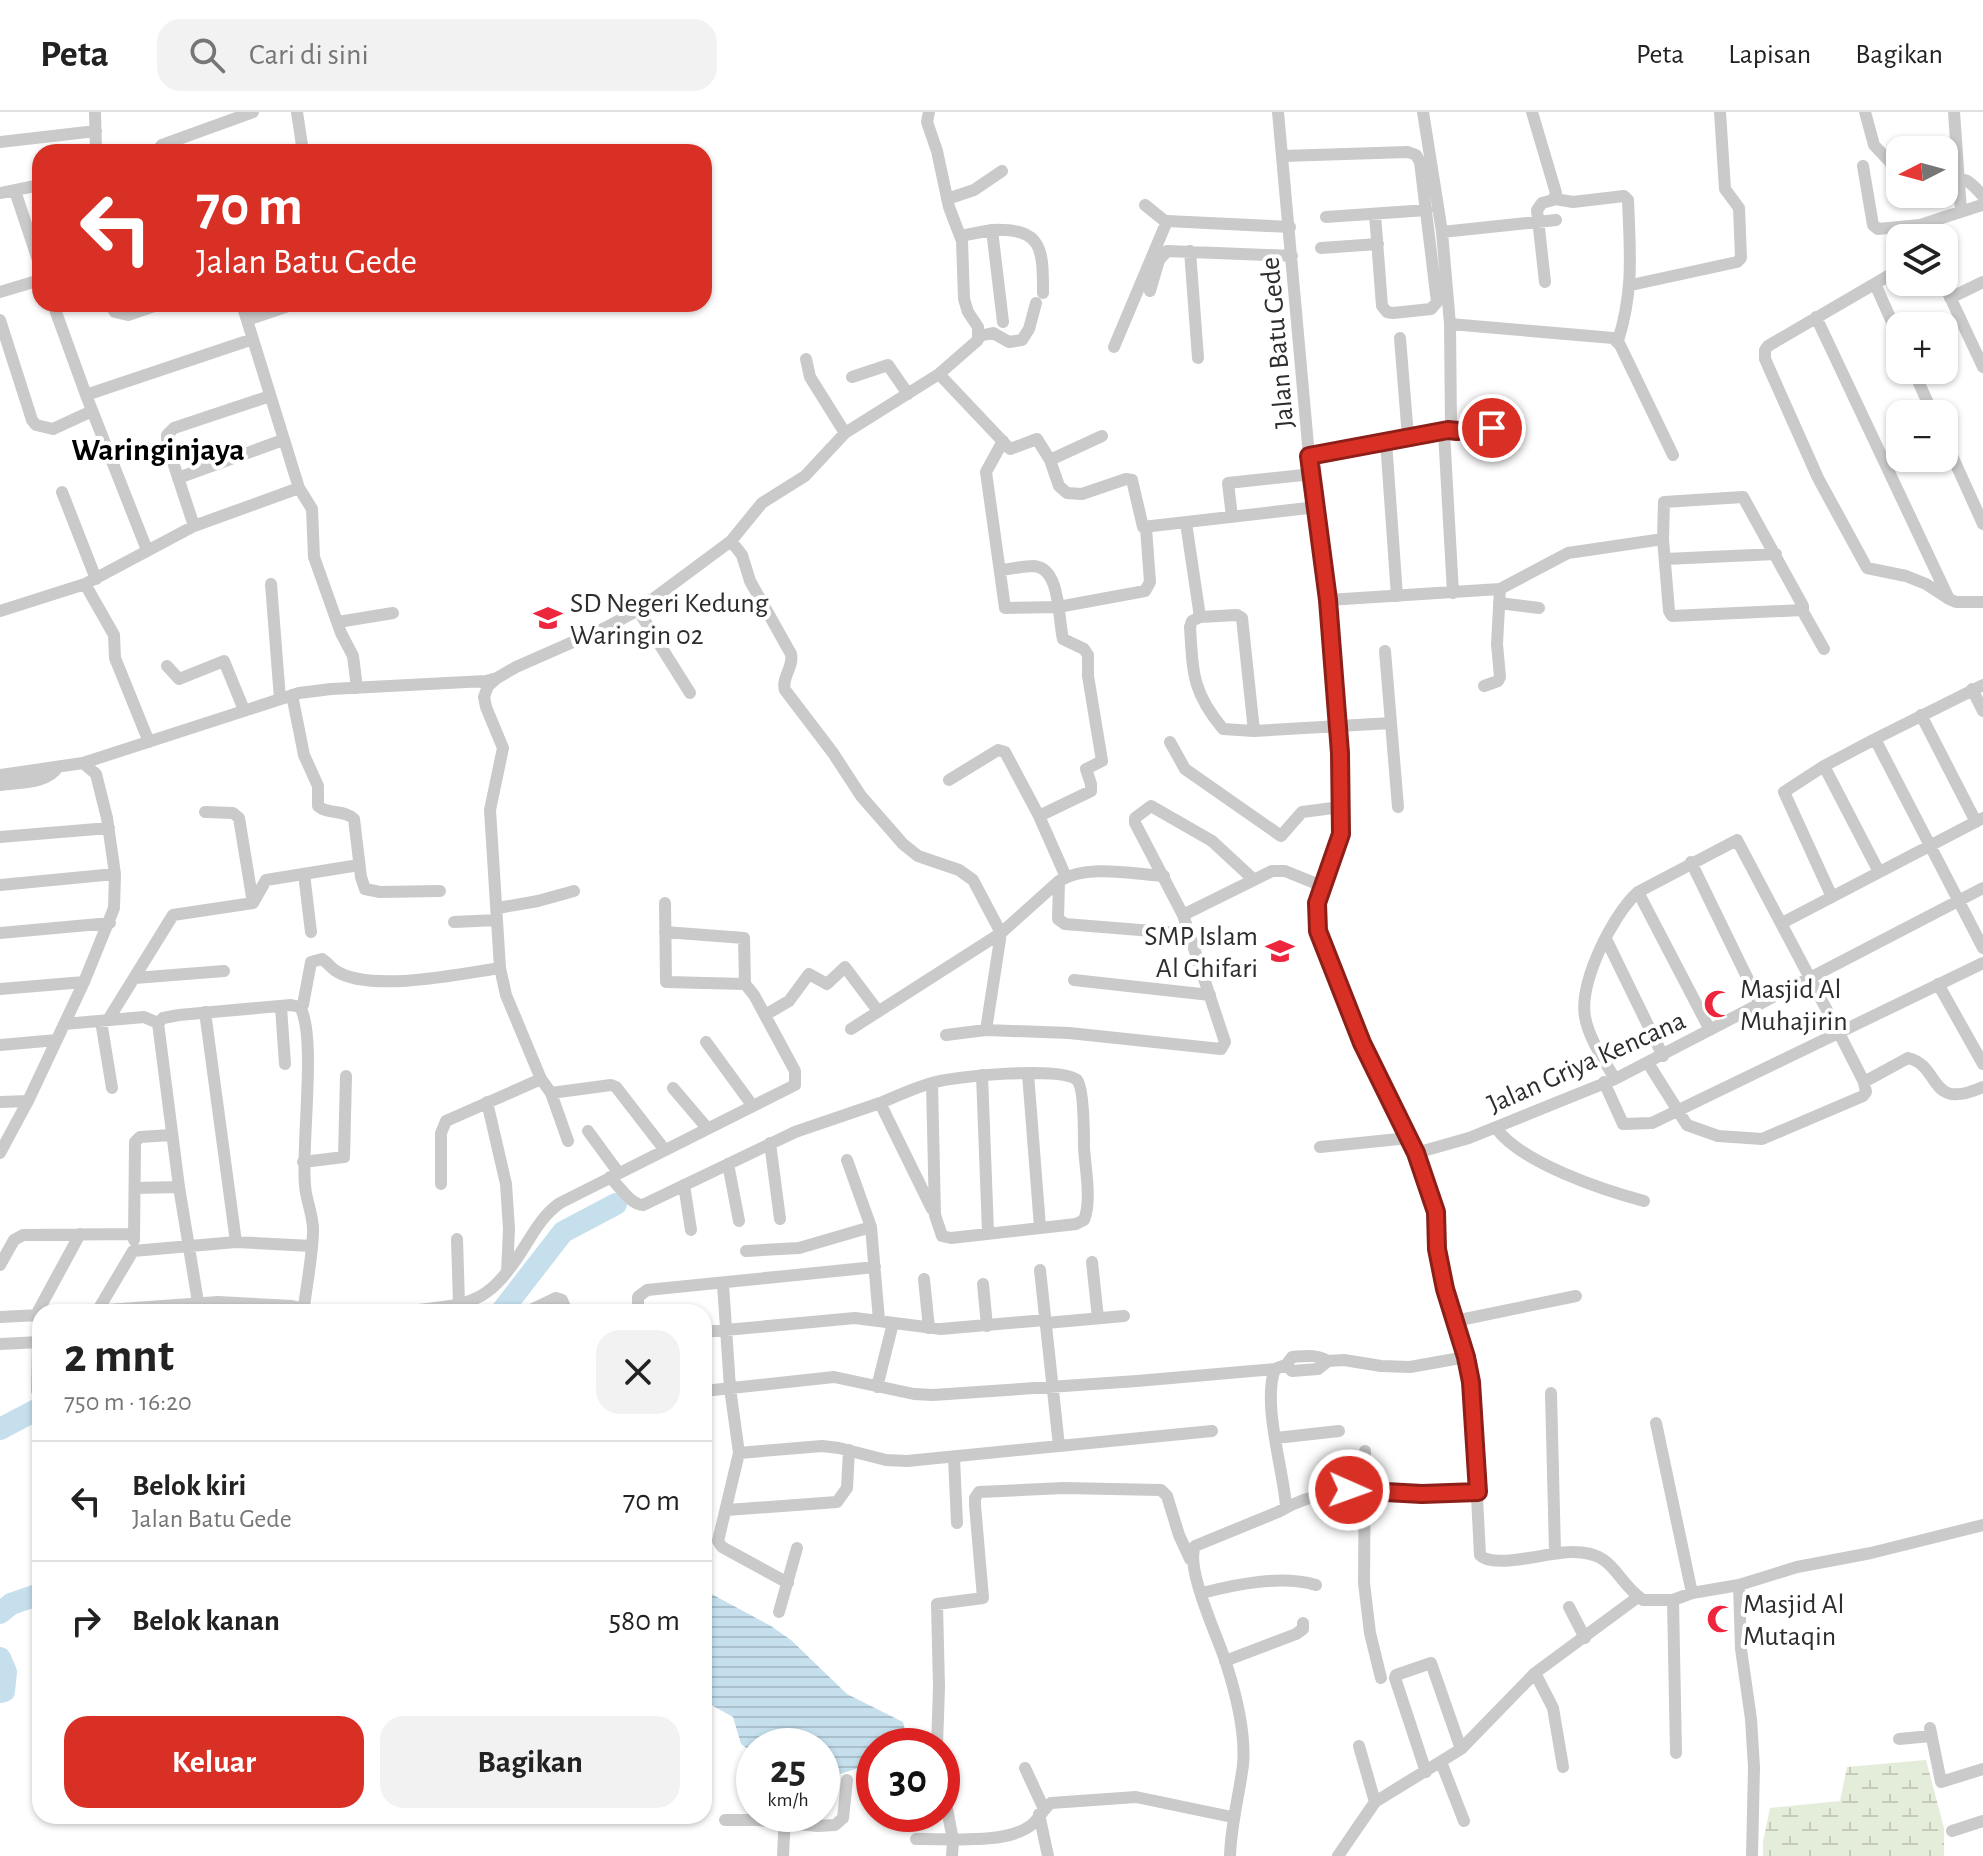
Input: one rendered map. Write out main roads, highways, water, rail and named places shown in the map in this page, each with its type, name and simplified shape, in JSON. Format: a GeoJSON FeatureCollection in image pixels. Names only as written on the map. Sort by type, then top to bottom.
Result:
{"type":"FeatureCollection","features":[{"type":"Feature","properties":{"kind":"water"},"geometry":{"type":"Polygon","coordinates":[[[712,1594],[771,1626],[791,1640],[847,1694],[903,1722],[904,1728],[856,1728],[856,1769],[840,1774],[840,1728],[736,1728],[733,1717],[712,1705],[712,1594]]]}},
{"type":"Feature","properties":{"kind":"waterway"},"geometry":{"type":"LineString","coordinates":[[507,1304],[563,1232],[616,1204]]}},
{"type":"Feature","properties":{"kind":"waterway"},"geometry":{"type":"LineString","coordinates":[[0,1429],[32,1412]]}},
{"type":"Feature","properties":{"kind":"waterway"},"geometry":{"type":"LineString","coordinates":[[0,1613],[11,1604],[32,1597]]}},
{"type":"Feature","properties":{"kind":"waterway"},"geometry":{"type":"LineString","coordinates":[[0,1658],[6,1672],[4,1691],[0,1692]]}},
{"type":"Feature","properties":{"kind":"place","name":"SD Negeri Kedung Waringin 02"},"geometry":{"type":"Point","coordinates":[548,618]}},
{"type":"Feature","properties":{"kind":"place","name":"SMP Islam Al Ghifari"},"geometry":{"type":"Point","coordinates":[1280,951]}},
{"type":"Feature","properties":{"kind":"place","name":"Masjid Al Muhajirin"},"geometry":{"type":"Point","coordinates":[1718,1004]}},
{"type":"Feature","properties":{"kind":"place","name":"Masjid Al Mutaqin"},"geometry":{"type":"Point","coordinates":[1721,1619]}},
{"type":"Feature","properties":{"kind":"district","name":"Waringinjaya"},"geometry":{"type":"Point","coordinates":[158,449]}}]}
